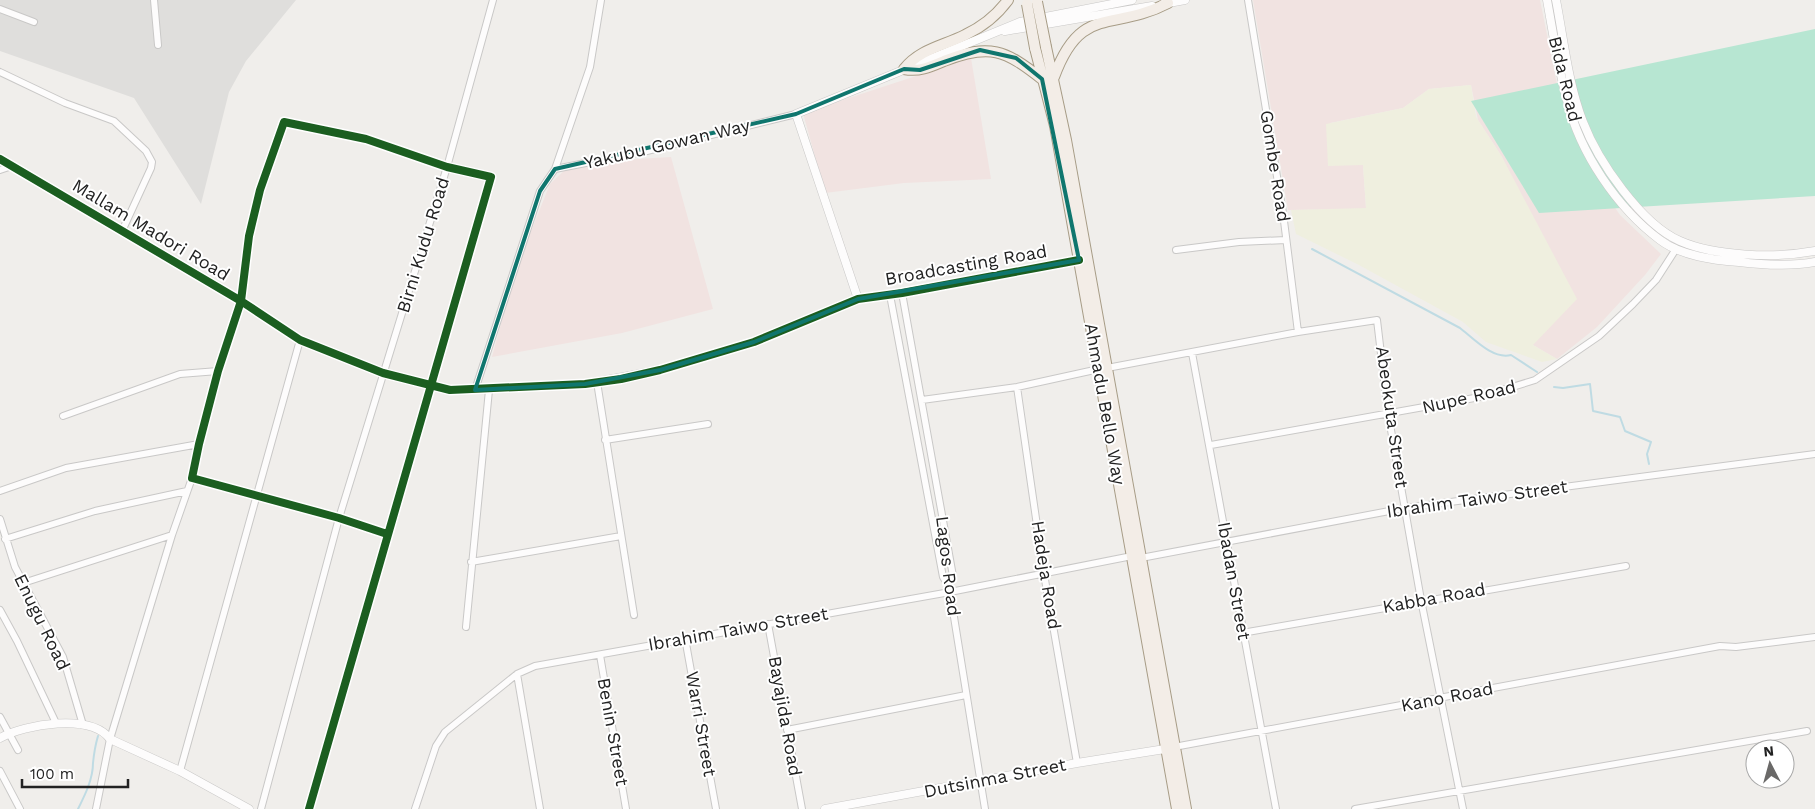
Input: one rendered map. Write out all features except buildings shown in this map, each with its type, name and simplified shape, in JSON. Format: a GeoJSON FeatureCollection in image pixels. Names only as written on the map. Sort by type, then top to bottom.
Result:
{"type":"FeatureCollection","features":[{"type":"Feature","properties":{"kind":"main road"},"geometry":{"type":"LineString","coordinates":[[904,69],[913,58],[965,35],[985,23],[1008,0]]}},
{"type":"Feature","properties":{"kind":"main road","name":"Ahmadu Bello Way"},"geometry":{"type":"LineString","coordinates":[[1032,1],[1041,47],[1042,79],[1055,126],[1079,260],[1103,369]]}},
{"type":"Feature","properties":{"kind":"main road"},"geometry":{"type":"LineString","coordinates":[[1054,77],[1071,41],[1083,30],[1093,25],[1143,15],[1168,3]]}},
{"type":"Feature","properties":{"kind":"main road","name":"Ahmadu Bello Way"},"geometry":{"type":"LineString","coordinates":[[1041,47],[1054,77],[1170,748],[1177,809]]}},
{"type":"Feature","properties":{"kind":"main road"},"geometry":{"type":"LineString","coordinates":[[904,69],[920,70],[980,50],[997,52],[1016,58],[1042,79]]}},
{"type":"Feature","properties":{"kind":"main road","name":"Ahmadu Bello Way"},"geometry":{"type":"LineString","coordinates":[[1170,748],[1186,809]]}},
{"type":"Feature","properties":{"kind":"street"},"geometry":{"type":"LineString","coordinates":[[154,0],[158,45]]}},
{"type":"Feature","properties":{"kind":"street","name":"Birni Kudu Road"},"geometry":{"type":"LineString","coordinates":[[261,809],[339,518],[382,373],[447,167],[493,0]]}},
{"type":"Feature","properties":{"kind":"street"},"geometry":{"type":"LineString","coordinates":[[475,390],[540,191],[555,169],[590,68],[602,0]]}},
{"type":"Feature","properties":{"kind":"street","name":"Yakubu Gowan Way"},"geometry":{"type":"LineString","coordinates":[[555,169],[647,151],[796,114],[1020,22],[1132,0]]}},
{"type":"Feature","properties":{"kind":"street","name":"Yakubu Gowan Way"},"geometry":{"type":"LineString","coordinates":[[998,32],[1020,30],[1185,0]]}},
{"type":"Feature","properties":{"kind":"street","name":"Gombe Road"},"geometry":{"type":"LineString","coordinates":[[1248,0],[1286,240],[1298,332]]}},
{"type":"Feature","properties":{"kind":"street","name":"Bida Road"},"geometry":{"type":"LineString","coordinates":[[1547,0],[1567,102],[1586,150],[1607,183],[1627,209],[1660,241],[1676,249],[1729,262],[1771,265],[1815,262]]}},
{"type":"Feature","properties":{"kind":"street","name":"Bida Road"},"geometry":{"type":"LineString","coordinates":[[1556,0],[1568,68],[1584,123],[1614,179],[1636,205],[1666,233],[1680,241],[1698,246],[1727,252],[1774,255],[1815,251]]}},
{"type":"Feature","properties":{"kind":"street"},"geometry":{"type":"LineString","coordinates":[[0,8],[34,22]]}},
{"type":"Feature","properties":{"kind":"street"},"geometry":{"type":"LineString","coordinates":[[0,72],[65,103],[114,121],[146,152],[152,162],[151,168],[123,229]]}},
{"type":"Feature","properties":{"kind":"street"},"geometry":{"type":"LineString","coordinates":[[796,114],[858,299]]}},
{"type":"Feature","properties":{"kind":"street"},"geometry":{"type":"LineString","coordinates":[[96,809],[110,739],[172,535],[192,478],[218,371],[242,301],[249,236],[258,200],[284,122],[366,140],[447,167],[491,177],[386,534],[309,809]]}},
{"type":"Feature","properties":{"kind":"street","name":"Mallam Madori Road"},"geometry":{"type":"LineString","coordinates":[[0,159],[123,229],[242,301],[300,340],[382,373],[450,390],[489,390],[598,382],[660,370],[754,342],[858,299]]}},
{"type":"Feature","properties":{"kind":"street"},"geometry":{"type":"LineString","coordinates":[[0,170],[12,166]]}},
{"type":"Feature","properties":{"kind":"street"},"geometry":{"type":"LineString","coordinates":[[1176,250],[1239,242],[1286,240]]}},
{"type":"Feature","properties":{"kind":"street","name":"Nupe Road"},"geometry":{"type":"LineString","coordinates":[[1211,445],[1480,397],[1535,380],[1598,336],[1633,304],[1656,280],[1676,249]]}},
{"type":"Feature","properties":{"kind":"street","name":"Broadcasting Road"},"geometry":{"type":"LineString","coordinates":[[858,299],[902,294],[1079,260]]}},
{"type":"Feature","properties":{"kind":"street","name":"Lagos Road"},"geometry":{"type":"LineString","coordinates":[[902,294],[953,576],[950,589],[985,809]]}},
{"type":"Feature","properties":{"kind":"street"},"geometry":{"type":"LineString","coordinates":[[890,295],[944,577],[950,589]]}},
{"type":"Feature","properties":{"kind":"street","name":"Abeokuta Street"},"geometry":{"type":"LineString","coordinates":[[1298,332],[1377,320],[1388,413],[1421,600],[1463,809]]}},
{"type":"Feature","properties":{"kind":"street"},"geometry":{"type":"LineString","coordinates":[[922,400],[1018,387],[1298,332]]}},
{"type":"Feature","properties":{"kind":"street"},"geometry":{"type":"LineString","coordinates":[[180,771],[300,340]]}},
{"type":"Feature","properties":{"kind":"street","name":"Ibadan Street"},"geometry":{"type":"LineString","coordinates":[[1192,353],[1211,445],[1242,633],[1276,809]]}},
{"type":"Feature","properties":{"kind":"street"},"geometry":{"type":"LineString","coordinates":[[63,416],[180,374],[218,371]]}},
{"type":"Feature","properties":{"kind":"street"},"geometry":{"type":"LineString","coordinates":[[598,382],[605,440],[634,615]]}},
{"type":"Feature","properties":{"kind":"street","name":"Hadeja Road"},"geometry":{"type":"LineString","coordinates":[[1018,387],[1044,574],[1077,762]]}},
{"type":"Feature","properties":{"kind":"street"},"geometry":{"type":"LineString","coordinates":[[466,627],[489,390]]}},
{"type":"Feature","properties":{"kind":"street"},"geometry":{"type":"LineString","coordinates":[[605,440],[708,424]]}},
{"type":"Feature","properties":{"kind":"street"},"geometry":{"type":"LineString","coordinates":[[0,491],[66,468],[199,444]]}},
{"type":"Feature","properties":{"kind":"street","name":"Ibrahim Taiwo Street"},"geometry":{"type":"LineString","coordinates":[[415,809],[436,746],[445,732],[516,674],[534,666],[950,589],[1228,542],[1405,508],[1815,454]]}},
{"type":"Feature","properties":{"kind":"street"},"geometry":{"type":"LineString","coordinates":[[192,478],[339,518],[386,534]]}},
{"type":"Feature","properties":{"kind":"street"},"geometry":{"type":"LineString","coordinates":[[5,539],[95,511],[188,491]]}},
{"type":"Feature","properties":{"kind":"street","name":"Enugu Road"},"geometry":{"type":"LineString","coordinates":[[0,519],[5,539],[23,583],[63,657],[83,725]]}},
{"type":"Feature","properties":{"kind":"street"},"geometry":{"type":"LineString","coordinates":[[23,583],[172,535]]}},
{"type":"Feature","properties":{"kind":"street"},"geometry":{"type":"LineString","coordinates":[[471,562],[621,536]]}},
{"type":"Feature","properties":{"kind":"street","name":"Kabba Road"},"geometry":{"type":"LineString","coordinates":[[1242,633],[1421,600],[1626,566]]}},
{"type":"Feature","properties":{"kind":"street"},"geometry":{"type":"LineString","coordinates":[[0,610],[56,723]]}},
{"type":"Feature","properties":{"kind":"street","name":"Bayajida Road"},"geometry":{"type":"LineString","coordinates":[[768,624],[802,809]]}},
{"type":"Feature","properties":{"kind":"street","name":"Kano Road"},"geometry":{"type":"LineString","coordinates":[[1170,748],[1720,646],[1736,647],[1815,637]]}},
{"type":"Feature","properties":{"kind":"street","name":"Warri Street"},"geometry":{"type":"LineString","coordinates":[[685,638],[716,809]]}},
{"type":"Feature","properties":{"kind":"street","name":"Benin Street"},"geometry":{"type":"LineString","coordinates":[[600,655],[626,809]]}},
{"type":"Feature","properties":{"kind":"street"},"geometry":{"type":"LineString","coordinates":[[516,674],[540,809]]}},
{"type":"Feature","properties":{"kind":"street"},"geometry":{"type":"LineString","coordinates":[[787,730],[966,695]]}},
{"type":"Feature","properties":{"kind":"street"},"geometry":{"type":"LineString","coordinates":[[0,717],[18,750]]}},
{"type":"Feature","properties":{"kind":"street"},"geometry":{"type":"LineString","coordinates":[[0,738],[8,733],[56,723],[83,725],[105,732],[110,739],[180,771],[249,809]]}},
{"type":"Feature","properties":{"kind":"street"},"geometry":{"type":"LineString","coordinates":[[1355,809],[1807,731]]}},
{"type":"Feature","properties":{"kind":"street","name":"Dutsinma Street"},"geometry":{"type":"LineString","coordinates":[[826,809],[980,782],[1077,762],[1170,748]]}},
{"type":"Feature","properties":{"kind":"street"},"geometry":{"type":"LineString","coordinates":[[0,771],[20,809]]}},
{"type":"Feature","properties":{"kind":"highlighted area"},"geometry":{"type":"Polygon","coordinates":[[[980,50],[1016,58],[1042,79],[1079,260],[858,299],[754,342],[660,370],[585,384],[475,390],[540,191],[555,169],[796,114],[904,69],[920,70],[980,50]]]}},
{"type":"Feature","properties":{"kind":"shaded area"},"geometry":{"type":"Polygon","coordinates":[[[0,0],[296,0],[246,61],[229,92],[201,204],[134,98],[0,51],[0,0]]]}},
{"type":"Feature","properties":{"kind":"shaded area"},"geometry":{"type":"Polygon","coordinates":[[[1253,0],[1540,0],[1562,109],[1580,156],[1620,215],[1661,254],[1645,275],[1597,327],[1557,359],[1533,345],[1522,198],[1502,157],[1478,120],[1471,85],[1429,89],[1403,108],[1330,123],[1363,165],[1366,209],[1288,210],[1253,0]]]}},
{"type":"Feature","properties":{"kind":"shaded area"},"geometry":{"type":"Polygon","coordinates":[[[971,58],[991,179],[904,183],[825,193],[803,113],[971,58]]]}},
{"type":"Feature","properties":{"kind":"shaded area"},"geometry":{"type":"Polygon","coordinates":[[[671,157],[713,309],[622,333],[492,357],[515,271],[550,184],[567,168],[619,160],[671,157]]]}},
{"type":"Feature","properties":{"kind":"green space"},"geometry":{"type":"Polygon","coordinates":[[[1815,29],[1815,196],[1539,213],[1471,101],[1815,29]]]}},
{"type":"Feature","properties":{"kind":"green space"},"geometry":{"type":"Polygon","coordinates":[[[1471,85],[1476,117],[1502,157],[1577,299],[1533,345],[1557,359],[1542,362],[1486,342],[1463,322],[1359,265],[1296,234],[1291,210],[1366,208],[1363,165],[1328,166],[1326,124],[1403,108],[1429,89],[1471,85]]]}},
{"type":"Feature","properties":{"kind":"waterway"},"geometry":{"type":"LineString","coordinates":[[1312,249],[1460,328],[1490,351],[1504,356],[1511,355],[1537,372]]}},
{"type":"Feature","properties":{"kind":"waterway"},"geometry":{"type":"LineString","coordinates":[[1554,387],[1563,388],[1590,384],[1593,411],[1620,417],[1625,431],[1651,442],[1647,454],[1649,464]]}},
{"type":"Feature","properties":{"kind":"waterway"},"geometry":{"type":"LineString","coordinates":[[78,809],[90,781],[98,736]]}},
{"type":"Feature","properties":{"kind":"cycle path"},"geometry":{"type":"LineString","coordinates":[[309,809],[491,177],[447,167],[366,139],[284,122],[260,190],[249,236],[241,301],[218,371],[192,478],[339,518],[387,534]]}},
{"type":"Feature","properties":{"kind":"cycle path"},"geometry":{"type":"LineString","coordinates":[[0,159],[241,301],[300,340],[383,373],[450,390],[585,384],[621,379],[660,370],[754,342],[858,299],[902,293],[1079,260]]}}]}
